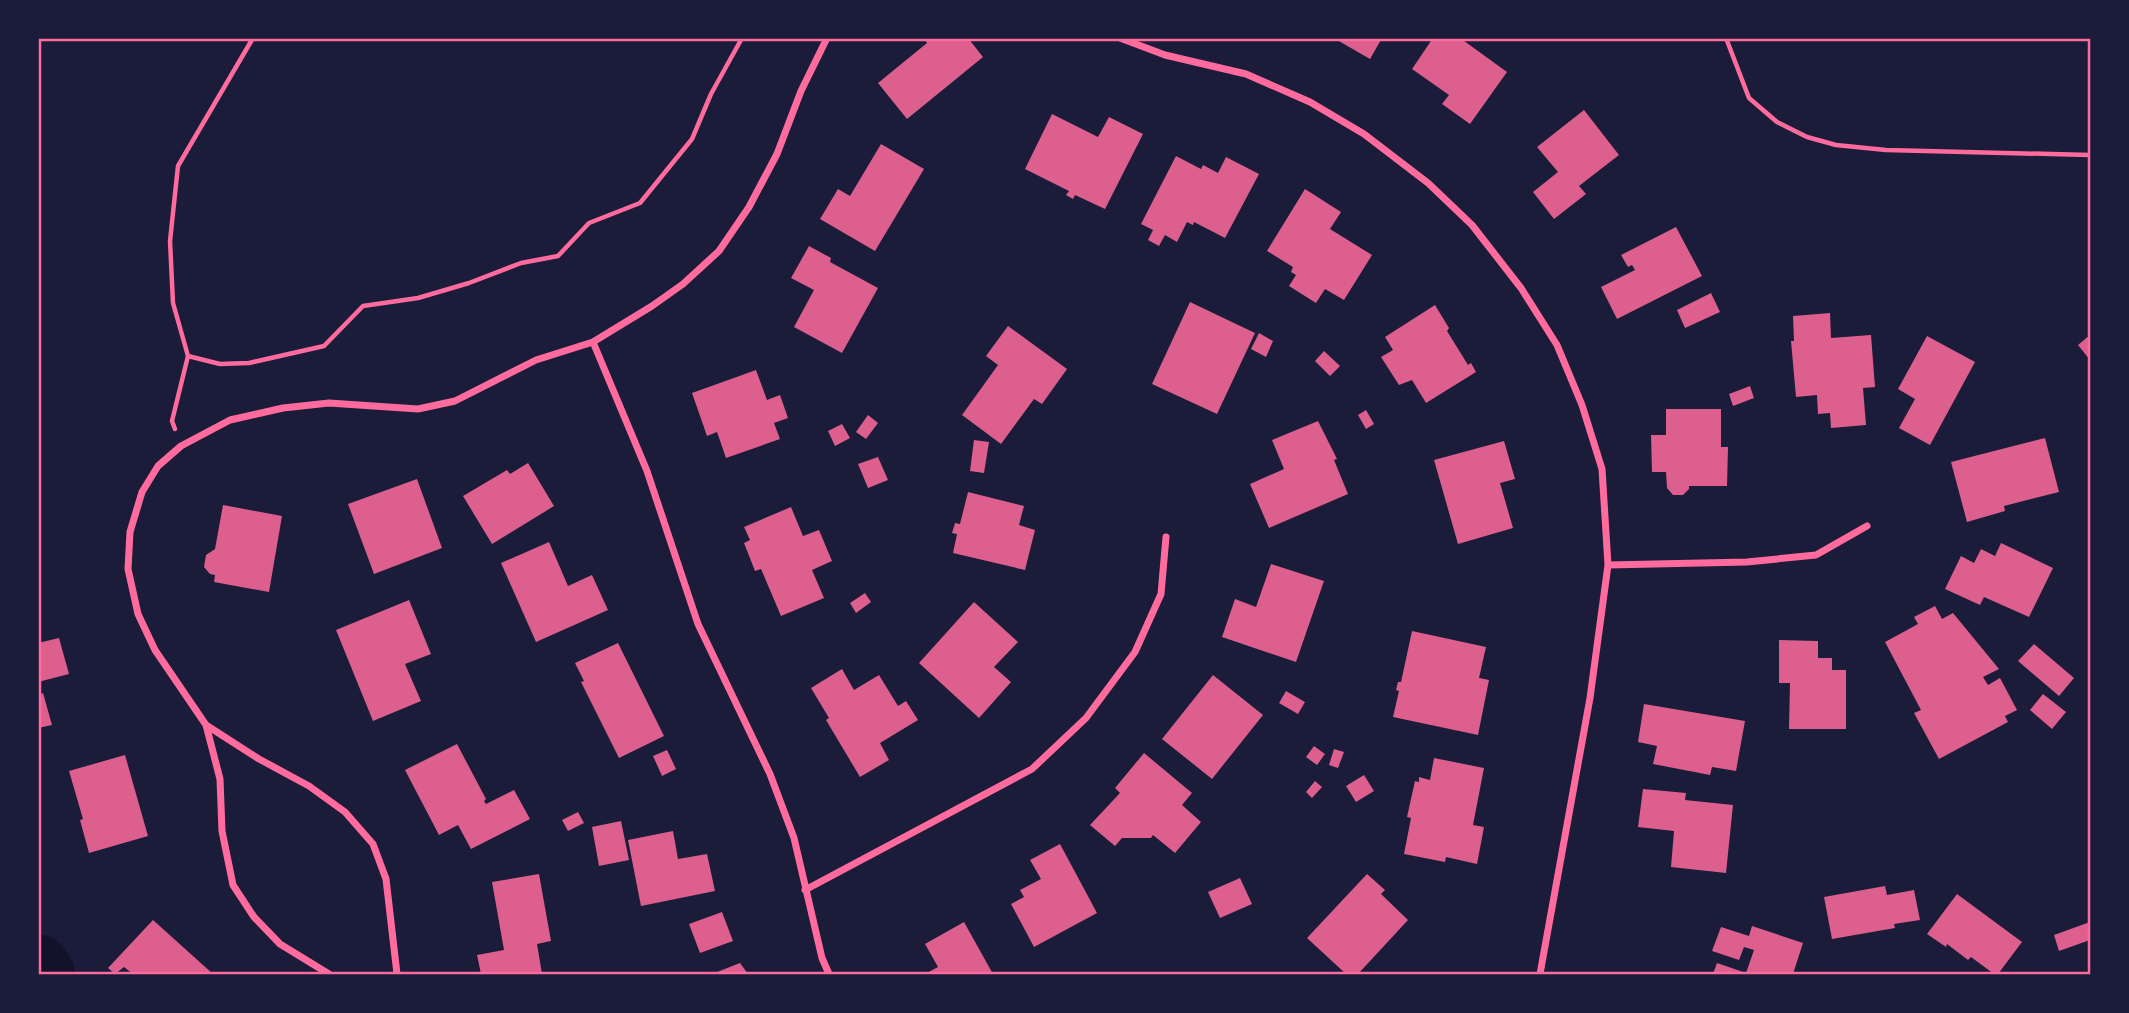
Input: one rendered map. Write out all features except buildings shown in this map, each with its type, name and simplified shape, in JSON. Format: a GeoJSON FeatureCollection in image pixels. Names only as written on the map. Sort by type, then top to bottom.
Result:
{"type":"FeatureCollection","features":[{"type":"Feature","properties":{"kind":"street"},"geometry":{"type":"LineString","coordinates":[[329,975],[281,944],[254,917],[233,885],[222,831],[220,779],[206,725],[155,650],[138,614],[128,569],[130,531],[142,492],[158,466],[181,446],[230,421],[283,408],[329,403],[418,409],[454,401],[536,360],[593,342],[683,284],[719,251],[749,207],[777,154],[801,91],[827,38]]}},
{"type":"Feature","properties":{"kind":"street"},"geometry":{"type":"LineString","coordinates":[[1119,38],[1165,55],[1246,74],[1310,102],[1364,134],[1428,183],[1472,225],[1521,288],[1557,345],[1582,405],[1602,469],[1608,565],[1590,698],[1541,975]]}},
{"type":"Feature","properties":{"kind":"street"},"geometry":{"type":"LineString","coordinates":[[593,342],[648,471],[698,624],[771,774],[794,838],[822,958],[830,975]]}},
{"type":"Feature","properties":{"kind":"street"},"geometry":{"type":"LineString","coordinates":[[1608,565],[1747,562],[1816,555],[1867,526]]}},
{"type":"Feature","properties":{"kind":"street"},"geometry":{"type":"LineString","coordinates":[[806,890],[1032,769],[1086,718],[1135,652],[1161,594],[1166,537]]}},
{"type":"Feature","properties":{"kind":"street"},"geometry":{"type":"LineString","coordinates":[[206,725],[259,759],[309,786],[345,812],[373,844],[386,879],[397,975]]}},
{"type":"Feature","properties":{"kind":"path"},"geometry":{"type":"LineString","coordinates":[[181,446],[172,421],[188,356],[173,303],[170,241],[178,166],[253,38]]}},
{"type":"Feature","properties":{"kind":"path"},"geometry":{"type":"LineString","coordinates":[[188,356],[220,364],[249,363],[324,346],[363,306],[418,298],[469,283],[521,263],[558,256],[589,223],[640,203],[692,139],[711,94],[743,38]]}},
{"type":"Feature","properties":{"kind":"path"},"geometry":{"type":"LineString","coordinates":[[1726,38],[1749,98],[1777,122],[1807,137],[1836,145],[1886,150],[2090,155]]}},
{"type":"Feature","properties":{"kind":"waterway"},"geometry":{"type":"LineString","coordinates":[[38,964],[45,974]]}}]}
